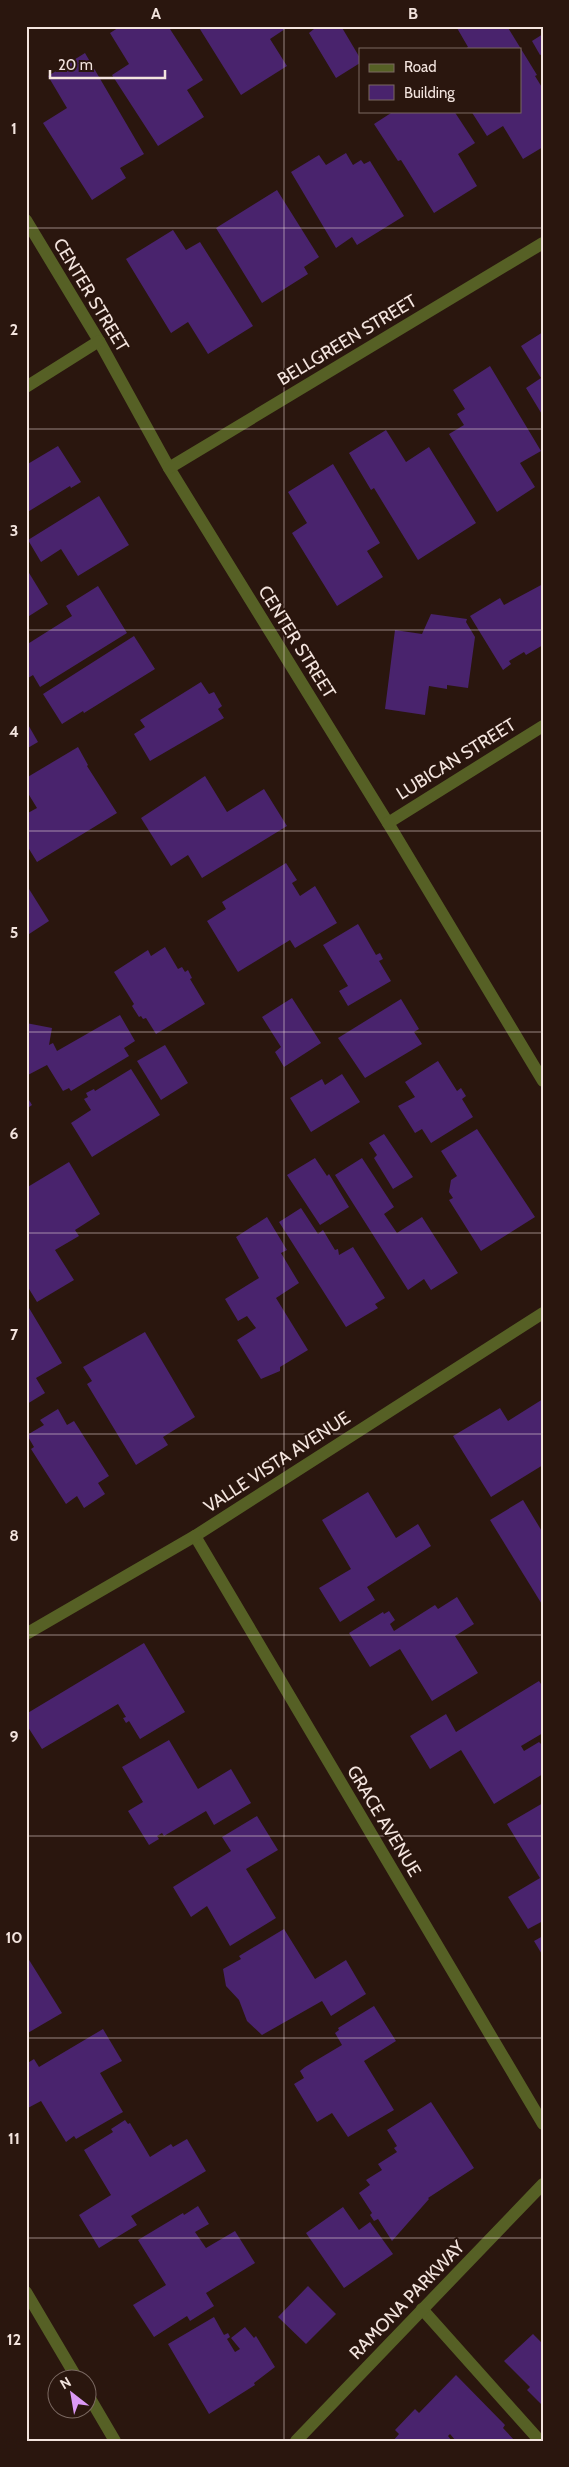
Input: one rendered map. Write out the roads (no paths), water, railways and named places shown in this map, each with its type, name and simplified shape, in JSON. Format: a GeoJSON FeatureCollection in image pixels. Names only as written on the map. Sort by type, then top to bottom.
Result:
{"type":"FeatureCollection","features":[{"type":"Feature","properties":{"kind":"street","name":"CENTER STREET"},"geometry":{"type":"LineString","coordinates":[[26,220],[99,341],[169,468],[388,822],[543,1081]]}},
{"type":"Feature","properties":{"kind":"street","name":"BELLGREEN STREET"},"geometry":{"type":"LineString","coordinates":[[169,468],[543,243]]}},
{"type":"Feature","properties":{"kind":"street"},"geometry":{"type":"LineString","coordinates":[[26,387],[99,341]]}},
{"type":"Feature","properties":{"kind":"street","name":"LUBICAN STREET"},"geometry":{"type":"LineString","coordinates":[[388,822],[543,726]]}},
{"type":"Feature","properties":{"kind":"street","name":"VALLE VISTA AVENUE"},"geometry":{"type":"LineString","coordinates":[[26,1634],[195,1536],[543,1313]]}},
{"type":"Feature","properties":{"kind":"street","name":"GRACE AVENUE"},"geometry":{"type":"LineString","coordinates":[[195,1536],[543,2124]]}},
{"type":"Feature","properties":{"kind":"street","name":"RAMONA PARKWAY"},"geometry":{"type":"LineString","coordinates":[[296,2441],[543,2184]]}},
{"type":"Feature","properties":{"kind":"street"},"geometry":{"type":"LineString","coordinates":[[26,2292],[72,2370]]}},
{"type":"Feature","properties":{"kind":"street"},"geometry":{"type":"LineString","coordinates":[[422,2309],[540,2441]]}},
{"type":"Feature","properties":{"kind":"street"},"geometry":{"type":"LineString","coordinates":[[98,2412],[115,2441]]}}]}
